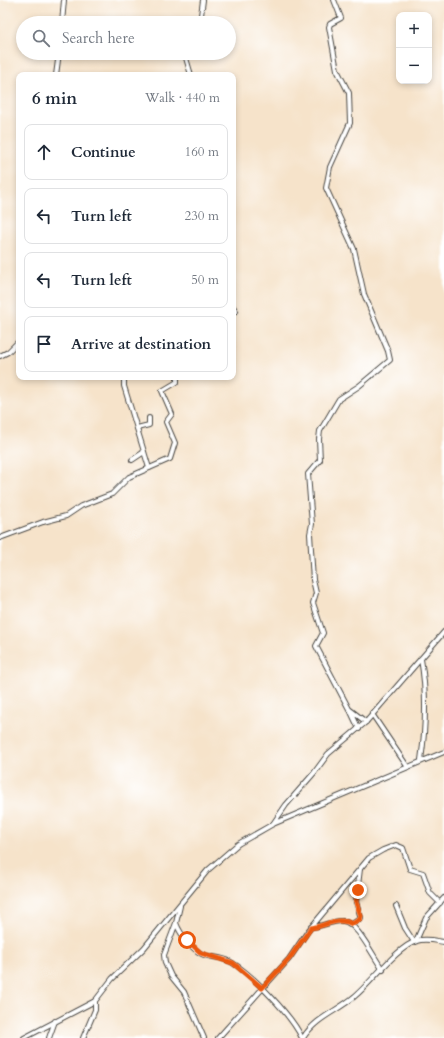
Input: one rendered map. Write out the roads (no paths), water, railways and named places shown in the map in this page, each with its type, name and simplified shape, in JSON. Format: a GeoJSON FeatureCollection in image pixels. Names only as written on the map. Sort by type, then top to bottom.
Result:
{"type":"FeatureCollection","features":[{"type":"Feature","properties":{"kind":"street"},"geometry":{"type":"LineString","coordinates":[[63,16],[64,0]]}},
{"type":"Feature","properties":{"kind":"street"},"geometry":{"type":"LineString","coordinates":[[201,16],[203,0]]}},
{"type":"Feature","properties":{"kind":"street"},"geometry":{"type":"LineString","coordinates":[[334,0],[341,18],[330,24],[329,27],[337,70],[349,93],[350,123],[330,167],[326,188],[354,249],[364,294],[388,351],[390,360],[359,386],[339,399],[320,431],[320,460],[308,474],[312,524],[310,534],[313,580],[316,592],[313,603],[323,633],[316,646],[359,729]]}},
{"type":"Feature","properties":{"kind":"street"},"geometry":{"type":"LineString","coordinates":[[56,72],[58,60]]}},
{"type":"Feature","properties":{"kind":"street"},"geometry":{"type":"LineString","coordinates":[[187,60],[190,72]]}},
{"type":"Feature","properties":{"kind":"street"},"geometry":{"type":"LineString","coordinates":[[0,356],[8,352],[16,344]]}},
{"type":"Feature","properties":{"kind":"street"},"geometry":{"type":"LineString","coordinates":[[124,380],[124,386],[149,468]]}},
{"type":"Feature","properties":{"kind":"street"},"geometry":{"type":"LineString","coordinates":[[0,538],[42,522],[66,516],[81,506],[112,494],[124,481],[149,468],[167,461],[173,453],[174,442],[166,422],[172,414],[162,390],[177,382],[177,380]]}},
{"type":"Feature","properties":{"kind":"street"},"geometry":{"type":"LineString","coordinates":[[137,428],[149,425],[149,418]]}},
{"type":"Feature","properties":{"kind":"street"},"geometry":{"type":"LineString","coordinates":[[132,460],[144,452]]}},
{"type":"Feature","properties":{"kind":"street"},"geometry":{"type":"LineString","coordinates":[[273,824],[286,805],[328,754],[366,722],[444,632]]}},
{"type":"Feature","properties":{"kind":"street"},"geometry":{"type":"LineString","coordinates":[[421,659],[426,686],[424,736],[421,760]]}},
{"type":"Feature","properties":{"kind":"street"},"geometry":{"type":"LineString","coordinates":[[351,712],[366,722]]}},
{"type":"Feature","properties":{"kind":"street"},"geometry":{"type":"LineString","coordinates":[[372,714],[407,766]]}},
{"type":"Feature","properties":{"kind":"street"},"geometry":{"type":"LineString","coordinates":[[24,1038],[95,1001],[112,979],[144,948],[204,874],[238,844],[273,824],[421,760],[444,752]]}},
{"type":"Feature","properties":{"kind":"street"},"geometry":{"type":"LineString","coordinates":[[218,1038],[289,959],[311,928],[369,858],[377,852],[399,846],[404,851],[410,869],[423,873],[430,893],[440,903]]}},
{"type":"Feature","properties":{"kind":"street"},"geometry":{"type":"LineString","coordinates":[[352,924],[361,918],[356,902],[360,869]]}},
{"type":"Feature","properties":{"kind":"street"},"geometry":{"type":"LineString","coordinates":[[176,923],[187,940],[199,952],[231,962],[262,988],[292,1022],[303,1038],[316,1022],[348,1002],[400,952],[415,942],[426,918],[444,898]]}},
{"type":"Feature","properties":{"kind":"street"},"geometry":{"type":"LineString","coordinates":[[181,904],[176,923],[164,955],[165,963],[194,1011],[204,1038]]}},
{"type":"Feature","properties":{"kind":"street"},"geometry":{"type":"LineString","coordinates":[[396,906],[406,930],[415,942]]}},
{"type":"Feature","properties":{"kind":"street"},"geometry":{"type":"LineString","coordinates":[[311,928],[340,921],[346,921],[352,924],[383,970]]}},
{"type":"Feature","properties":{"kind":"street"},"geometry":{"type":"LineString","coordinates":[[415,942],[444,942]]}},
{"type":"Feature","properties":{"kind":"street"},"geometry":{"type":"LineString","coordinates":[[84,1038],[95,1010],[95,1001]]}},
{"type":"Feature","properties":{"kind":"street"},"geometry":{"type":"LineString","coordinates":[[49,1038],[55,1021]]}}]}
